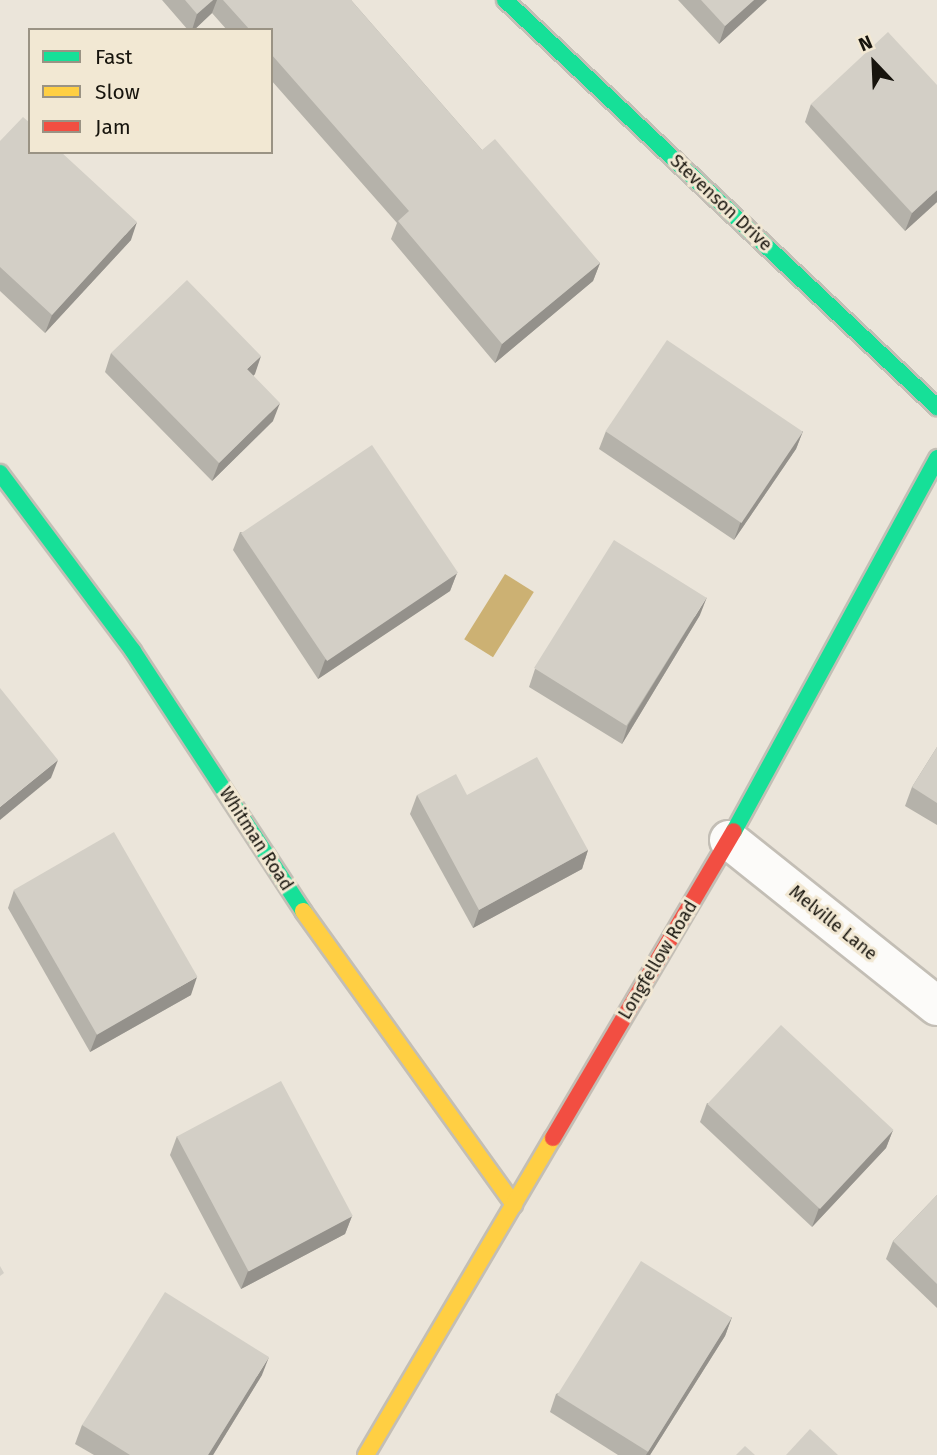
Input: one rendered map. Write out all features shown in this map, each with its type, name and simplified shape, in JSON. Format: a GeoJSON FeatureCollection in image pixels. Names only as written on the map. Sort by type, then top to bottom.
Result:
{"type":"FeatureCollection","features":[{"type":"Feature","properties":{"kind":"street","name":"Stevenson Drive"},"geometry":{"type":"LineString","coordinates":[[505,0],[937,407]]}},
{"type":"Feature","properties":{"kind":"street","name":"Longfellow Road"},"geometry":{"type":"LineString","coordinates":[[367,1455],[729,840],[937,458]]}},
{"type":"Feature","properties":{"kind":"street","name":"Whitman Road"},"geometry":{"type":"LineString","coordinates":[[0,473],[133,651],[289,891],[514,1205]]}},
{"type":"Feature","properties":{"kind":"street","name":"Melville Lane"},"geometry":{"type":"LineString","coordinates":[[729,840],[937,1006]]}},
{"type":"Feature","properties":{"kind":"shaded area"},"geometry":{"type":"Polygon","coordinates":[[[505,574],[534,592],[493,657],[464,639],[505,574]]]}},
{"type":"Feature","properties":{"kind":"building"},"geometry":{"type":"Polygon","coordinates":[[[185,0],[213,0],[197,14],[185,0]]]}},
{"type":"Feature","properties":{"kind":"building"},"geometry":{"type":"Polygon","coordinates":[[[223,0],[351,0],[482,150],[495,139],[600,263],[502,344],[398,221],[409,211],[273,56],[273,28],[248,28],[223,0]]]}},
{"type":"Feature","properties":{"kind":"building"},"geometry":{"type":"Polygon","coordinates":[[[701,0],[754,0],[725,26],[701,0]]]}},
{"type":"Feature","properties":{"kind":"building"},"geometry":{"type":"Polygon","coordinates":[[[888,32],[937,85],[937,190],[912,213],[811,104],[888,32]]]}},
{"type":"Feature","properties":{"kind":"building"},"geometry":{"type":"Polygon","coordinates":[[[23,117],[28,121],[28,154],[63,154],[137,222],[52,315],[0,267],[0,141],[23,117]]]}},
{"type":"Feature","properties":{"kind":"building"},"geometry":{"type":"Polygon","coordinates":[[[187,280],[261,356],[247,369],[280,403],[219,463],[111,353],[187,280]]]}},
{"type":"Feature","properties":{"kind":"building"},"geometry":{"type":"Polygon","coordinates":[[[667,340],[803,432],[741,523],[605,431],[667,340]]]}},
{"type":"Feature","properties":{"kind":"building"},"geometry":{"type":"Polygon","coordinates":[[[372,445],[458,573],[327,661],[241,533],[372,445]]]}},
{"type":"Feature","properties":{"kind":"building"},"geometry":{"type":"Polygon","coordinates":[[[614,540],[706,598],[626,726],[534,668],[614,540]]]}},
{"type":"Feature","properties":{"kind":"building"},"geometry":{"type":"Polygon","coordinates":[[[0,688],[58,760],[0,807],[0,688]]]}},
{"type":"Feature","properties":{"kind":"building"},"geometry":{"type":"Polygon","coordinates":[[[937,747],[937,803],[912,787],[937,747]]]}},
{"type":"Feature","properties":{"kind":"building"},"geometry":{"type":"Polygon","coordinates":[[[537,757],[588,850],[479,910],[417,795],[456,774],[467,795],[537,757]]]}},
{"type":"Feature","properties":{"kind":"building"},"geometry":{"type":"Polygon","coordinates":[[[114,832],[198,977],[97,1035],[14,890],[114,832]]]}},
{"type":"Feature","properties":{"kind":"building"},"geometry":{"type":"Polygon","coordinates":[[[781,1025],[894,1130],[820,1209],[707,1104],[781,1025]]]}},
{"type":"Feature","properties":{"kind":"building"},"geometry":{"type":"Polygon","coordinates":[[[281,1081],[353,1216],[249,1271],[177,1136],[281,1081]]]}},
{"type":"Feature","properties":{"kind":"building"},"geometry":{"type":"Polygon","coordinates":[[[937,1195],[937,1284],[893,1241],[937,1195]]]}},
{"type":"Feature","properties":{"kind":"building"},"geometry":{"type":"Polygon","coordinates":[[[641,1261],[732,1318],[648,1452],[557,1395],[641,1261]]]}},
{"type":"Feature","properties":{"kind":"building"},"geometry":{"type":"Polygon","coordinates":[[[165,1292],[269,1357],[208,1455],[130,1455],[82,1425],[165,1292]]]}},
{"type":"Feature","properties":{"kind":"building"},"geometry":{"type":"Polygon","coordinates":[[[810,1429],[838,1455],[786,1455],[810,1429]]]}},
{"type":"Feature","properties":{"kind":"building"},"geometry":{"type":"Polygon","coordinates":[[[745,1446],[755,1455],[736,1455],[745,1446]]]}},
{"type":"Feature","properties":{"kind":"traffic: fast"},"geometry":{"type":"LineString","coordinates":[[505,0],[937,407]]}},
{"type":"Feature","properties":{"kind":"traffic: fast"},"geometry":{"type":"LineString","coordinates":[[734,831],[937,458]]}},
{"type":"Feature","properties":{"kind":"traffic: fast"},"geometry":{"type":"LineString","coordinates":[[0,473],[133,651],[303,911]]}},
{"type":"Feature","properties":{"kind":"traffic: slow"},"geometry":{"type":"LineString","coordinates":[[303,911],[514,1205]]}},
{"type":"Feature","properties":{"kind":"traffic: slow"},"geometry":{"type":"LineString","coordinates":[[366,1455],[553,1138]]}},
{"type":"Feature","properties":{"kind":"traffic: jam"},"geometry":{"type":"LineString","coordinates":[[553,1138],[734,831]]}}]}
